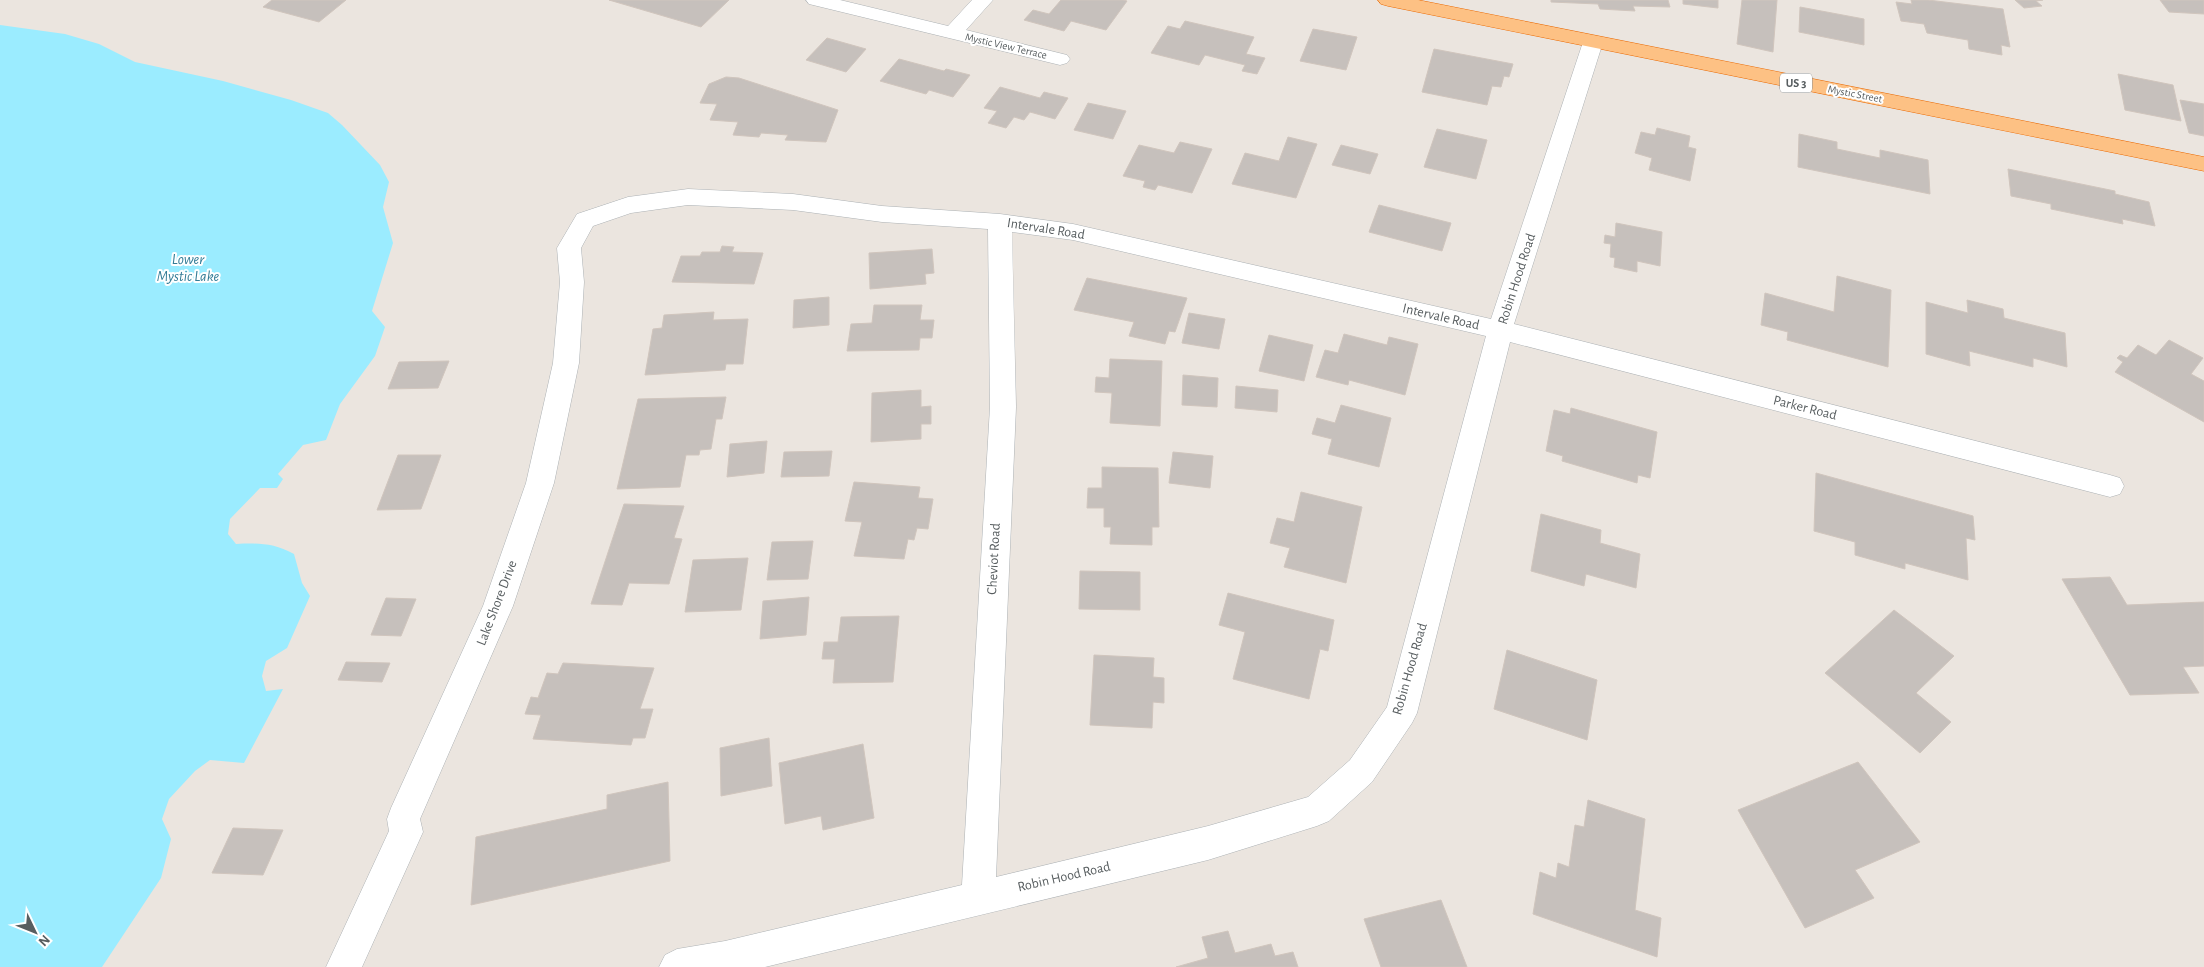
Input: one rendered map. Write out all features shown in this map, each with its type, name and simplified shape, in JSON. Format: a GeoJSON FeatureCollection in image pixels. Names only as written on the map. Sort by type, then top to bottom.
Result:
{"type":"FeatureCollection","features":[{"type":"Feature","properties":{"kind":"highway","name":"Mystic Street"},"geometry":{"type":"LineString","coordinates":[[1388,0],[2204,164]]}},
{"type":"Feature","properties":{"kind":"street","name":"Mystic View Terrace"},"geometry":{"type":"LineString","coordinates":[[816,0],[1060,59]]}},
{"type":"Feature","properties":{"kind":"street","name":"Mystic View Terrace"},"geometry":{"type":"LineString","coordinates":[[952,34],[983,0]]}},
{"type":"Feature","properties":{"kind":"street","name":"Robin Hood Road"},"geometry":{"type":"LineString","coordinates":[[677,967],[725,959],[1208,843],[1317,810],[1361,771],[1401,713],[1500,330],[1593,42]]}},
{"type":"Feature","properties":{"kind":"street","name":"Intervale Road"},"geometry":{"type":"LineString","coordinates":[[585,220],[628,205],[688,197],[793,202],[882,214],[1000,222],[1073,232],[1500,330]]}},
{"type":"Feature","properties":{"kind":"street","name":"Lake Shore Drive"},"geometry":{"type":"LineString","coordinates":[[344,967],[406,832],[403,819],[498,606],[540,483],[566,363],[572,282],[569,248],[585,220]]}},
{"type":"Feature","properties":{"kind":"street","name":"Cheviot Road"},"geometry":{"type":"LineString","coordinates":[[978,897],[1003,407],[1000,222]]}},
{"type":"Feature","properties":{"kind":"street","name":"Parker Road"},"geometry":{"type":"LineString","coordinates":[[1500,330],[2110,486]]}},
{"type":"Feature","properties":{"kind":"water","name":"Lower Mystic Lake"},"geometry":{"type":"Polygon","coordinates":[[[0,25],[65,34],[99,44],[135,62],[223,81],[291,100],[328,113],[380,165],[389,182],[383,207],[393,243],[372,311],[385,327],[375,356],[340,404],[326,440],[303,445],[278,474],[283,479],[277,488],[260,488],[230,519],[228,534],[236,544],[266,544],[294,554],[302,583],[310,596],[287,648],[266,661],[262,676],[266,691],[283,689],[244,763],[210,760],[195,771],[169,799],[162,819],[171,839],[161,878],[102,967],[0,967],[0,25]]]}},
{"type":"Feature","properties":{"kind":"building"},"geometry":{"type":"Polygon","coordinates":[[[272,0],[346,0],[319,22],[263,7],[272,0]]]}},
{"type":"Feature","properties":{"kind":"building"},"geometry":{"type":"Polygon","coordinates":[[[609,0],[729,0],[701,27],[609,0]]]}},
{"type":"Feature","properties":{"kind":"building"},"geometry":{"type":"Polygon","coordinates":[[[1061,0],[1127,1],[1106,30],[1071,21],[1064,31],[1024,20],[1033,10],[1049,14],[1061,0]]]}},
{"type":"Feature","properties":{"kind":"building"},"geometry":{"type":"Polygon","coordinates":[[[1551,0],[1668,0],[1670,7],[1633,6],[1635,11],[1600,9],[1598,4],[1551,2],[1551,0]]]}},
{"type":"Feature","properties":{"kind":"building"},"geometry":{"type":"Polygon","coordinates":[[[1683,0],[1718,0],[1718,8],[1683,4],[1683,0]]]}},
{"type":"Feature","properties":{"kind":"building"},"geometry":{"type":"Polygon","coordinates":[[[1742,0],[1777,0],[1773,52],[1737,44],[1742,0]]]}},
{"type":"Feature","properties":{"kind":"building"},"geometry":{"type":"Polygon","coordinates":[[[1911,0],[1928,0],[2003,9],[2010,47],[2001,45],[2002,55],[1969,49],[1968,40],[1927,33],[1924,24],[1901,21],[1896,2],[1912,4],[1911,0]]]}},
{"type":"Feature","properties":{"kind":"building"},"geometry":{"type":"Polygon","coordinates":[[[2015,0],[2043,0],[2036,1],[2042,6],[2024,8],[2015,0]]]}},
{"type":"Feature","properties":{"kind":"building"},"geometry":{"type":"Polygon","coordinates":[[[2160,0],[2204,0],[2204,14],[2169,12],[2160,0]]]}},
{"type":"Feature","properties":{"kind":"building"},"geometry":{"type":"Polygon","coordinates":[[[1800,7],[1864,19],[1864,45],[1799,32],[1800,7]]]}},
{"type":"Feature","properties":{"kind":"building"},"geometry":{"type":"Polygon","coordinates":[[[1185,21],[1254,37],[1246,54],[1265,58],[1257,74],[1242,71],[1245,65],[1205,55],[1199,65],[1151,53],[1168,26],[1180,29],[1185,21]]]}},
{"type":"Feature","properties":{"kind":"building"},"geometry":{"type":"Polygon","coordinates":[[[1313,29],[1357,37],[1346,70],[1300,61],[1313,29]]]}},
{"type":"Feature","properties":{"kind":"building"},"geometry":{"type":"Polygon","coordinates":[[[827,38],[866,49],[846,72],[806,60],[827,38]]]}},
{"type":"Feature","properties":{"kind":"building"},"geometry":{"type":"Polygon","coordinates":[[[1434,49],[1513,64],[1509,77],[1504,76],[1501,87],[1492,86],[1487,105],[1422,92],[1434,49]]]}},
{"type":"Feature","properties":{"kind":"building"},"geometry":{"type":"Polygon","coordinates":[[[899,59],[944,71],[946,69],[970,75],[953,97],[929,90],[926,94],[880,81],[899,59]]]}},
{"type":"Feature","properties":{"kind":"building"},"geometry":{"type":"Polygon","coordinates":[[[2118,74],[2173,85],[2181,121],[2125,110],[2118,74]]]}},
{"type":"Feature","properties":{"kind":"building"},"geometry":{"type":"Polygon","coordinates":[[[726,77],[739,78],[838,110],[826,142],[785,140],[788,135],[761,133],[759,137],[733,135],[738,122],[710,120],[717,104],[700,103],[709,84],[726,77]]]}},
{"type":"Feature","properties":{"kind":"building"},"geometry":{"type":"Polygon","coordinates":[[[1000,87],[1040,98],[1044,92],[1068,98],[1055,119],[1030,112],[1024,120],[1014,117],[1006,128],[988,123],[997,111],[984,108],[1000,87]]]}},
{"type":"Feature","properties":{"kind":"building"},"geometry":{"type":"Polygon","coordinates":[[[2180,100],[2204,104],[2204,136],[2189,133],[2180,100]]]}},
{"type":"Feature","properties":{"kind":"building"},"geometry":{"type":"Polygon","coordinates":[[[1088,103],[1126,111],[1113,139],[1074,130],[1088,103]]]}},
{"type":"Feature","properties":{"kind":"building"},"geometry":{"type":"Polygon","coordinates":[[[1657,128],[1690,136],[1688,147],[1696,149],[1690,181],[1649,170],[1652,158],[1635,153],[1641,132],[1655,135],[1657,128]]]}},
{"type":"Feature","properties":{"kind":"building"},"geometry":{"type":"Polygon","coordinates":[[[1437,129],[1487,140],[1476,179],[1424,167],[1437,129]]]}},
{"type":"Feature","properties":{"kind":"building"},"geometry":{"type":"Polygon","coordinates":[[[1799,134],[1837,142],[1837,149],[1880,158],[1880,150],[1928,160],[1930,194],[1798,167],[1799,134]]]}},
{"type":"Feature","properties":{"kind":"building"},"geometry":{"type":"Polygon","coordinates":[[[1288,137],[1317,144],[1296,198],[1232,184],[1245,153],[1279,161],[1288,137]]]}},
{"type":"Feature","properties":{"kind":"building"},"geometry":{"type":"Polygon","coordinates":[[[1180,142],[1212,149],[1192,193],[1158,185],[1155,190],[1143,187],[1145,181],[1123,176],[1139,145],[1174,153],[1180,142]]]}},
{"type":"Feature","properties":{"kind":"building"},"geometry":{"type":"Polygon","coordinates":[[[1341,145],[1378,154],[1370,174],[1332,165],[1341,145]]]}},
{"type":"Feature","properties":{"kind":"building"},"geometry":{"type":"Polygon","coordinates":[[[2008,169],[2115,191],[2115,194],[2149,202],[2155,226],[2122,219],[2123,224],[2051,209],[2051,204],[2011,196],[2008,169]]]}},
{"type":"Feature","properties":{"kind":"building"},"geometry":{"type":"Polygon","coordinates":[[[1379,205],[1451,223],[1442,251],[1369,232],[1379,205]]]}},
{"type":"Feature","properties":{"kind":"building"},"geometry":{"type":"Polygon","coordinates":[[[1616,223],[1662,232],[1660,266],[1637,261],[1637,272],[1614,267],[1615,258],[1610,257],[1611,244],[1604,243],[1605,235],[1615,237],[1616,223]]]}},
{"type":"Feature","properties":{"kind":"building"},"geometry":{"type":"Polygon","coordinates":[[[722,246],[734,247],[732,252],[763,253],[754,284],[672,282],[681,256],[700,256],[702,252],[720,252],[722,246]]]}},
{"type":"Feature","properties":{"kind":"building"},"geometry":{"type":"Polygon","coordinates":[[[932,249],[934,273],[925,274],[926,284],[870,289],[869,253],[932,249]]]}},
{"type":"Feature","properties":{"kind":"building"},"geometry":{"type":"Polygon","coordinates":[[[1837,276],[1891,290],[1888,367],[1787,340],[1788,332],[1761,325],[1765,293],[1834,312],[1837,276]]]}},
{"type":"Feature","properties":{"kind":"building"},"geometry":{"type":"Polygon","coordinates":[[[1087,278],[1187,298],[1175,332],[1169,331],[1165,344],[1129,336],[1134,322],[1074,310],[1087,278]]]}},
{"type":"Feature","properties":{"kind":"building"},"geometry":{"type":"Polygon","coordinates":[[[829,297],[829,325],[793,328],[794,300],[829,297]]]}},
{"type":"Feature","properties":{"kind":"building"},"geometry":{"type":"Polygon","coordinates":[[[1967,300],[2003,309],[2004,318],[2065,333],[2067,367],[2033,358],[2033,367],[1969,351],[1970,366],[1926,354],[1926,302],[1968,313],[1967,300]]]}},
{"type":"Feature","properties":{"kind":"building"},"geometry":{"type":"Polygon","coordinates":[[[874,305],[922,305],[920,320],[934,320],[932,338],[920,338],[919,350],[847,351],[851,324],[872,323],[874,305]]]}},
{"type":"Feature","properties":{"kind":"building"},"geometry":{"type":"Polygon","coordinates":[[[714,312],[713,320],[748,319],[743,364],[726,364],[725,370],[645,375],[653,329],[662,328],[664,315],[714,312]]]}},
{"type":"Feature","properties":{"kind":"building"},"geometry":{"type":"Polygon","coordinates":[[[1189,313],[1225,319],[1219,349],[1182,343],[1189,313]]]}},
{"type":"Feature","properties":{"kind":"building"},"geometry":{"type":"Polygon","coordinates":[[[1344,334],[1387,345],[1389,337],[1418,344],[1405,395],[1349,380],[1348,385],[1316,377],[1325,350],[1338,353],[1344,334]]]}},
{"type":"Feature","properties":{"kind":"building"},"geometry":{"type":"Polygon","coordinates":[[[1269,335],[1313,345],[1304,381],[1259,371],[1269,335]]]}},
{"type":"Feature","properties":{"kind":"building"},"geometry":{"type":"Polygon","coordinates":[[[2169,340],[2203,358],[2191,374],[2204,381],[2204,422],[2115,372],[2123,362],[2117,358],[2120,355],[2127,358],[2138,345],[2156,355],[2169,340]]]}},
{"type":"Feature","properties":{"kind":"building"},"geometry":{"type":"Polygon","coordinates":[[[1110,359],[1162,361],[1160,426],[1110,423],[1112,393],[1095,392],[1096,377],[1109,378],[1110,359]]]}},
{"type":"Feature","properties":{"kind":"building"},"geometry":{"type":"Polygon","coordinates":[[[449,361],[438,388],[388,389],[399,362],[449,361]]]}},
{"type":"Feature","properties":{"kind":"building"},"geometry":{"type":"Polygon","coordinates":[[[1183,375],[1218,378],[1217,407],[1182,405],[1183,375]]]}},
{"type":"Feature","properties":{"kind":"building"},"geometry":{"type":"Polygon","coordinates":[[[1236,386],[1278,390],[1277,412],[1235,408],[1236,386]]]}},
{"type":"Feature","properties":{"kind":"building"},"geometry":{"type":"Polygon","coordinates":[[[921,390],[921,407],[931,406],[931,424],[921,424],[921,439],[871,442],[872,393],[921,390]]]}},
{"type":"Feature","properties":{"kind":"building"},"geometry":{"type":"Polygon","coordinates":[[[726,397],[722,419],[716,419],[711,449],[700,450],[699,455],[686,455],[680,487],[617,489],[638,399],[726,397]]]}},
{"type":"Feature","properties":{"kind":"building"},"geometry":{"type":"Polygon","coordinates":[[[1341,405],[1391,418],[1379,467],[1328,454],[1332,439],[1312,434],[1317,418],[1335,423],[1341,405]]]}},
{"type":"Feature","properties":{"kind":"building"},"geometry":{"type":"Polygon","coordinates":[[[1571,408],[1657,432],[1650,478],[1638,475],[1637,483],[1562,461],[1563,456],[1546,451],[1554,410],[1570,414],[1571,408]]]}},
{"type":"Feature","properties":{"kind":"building"},"geometry":{"type":"Polygon","coordinates":[[[767,441],[764,473],[727,477],[730,444],[767,441]]]}},
{"type":"Feature","properties":{"kind":"building"},"geometry":{"type":"Polygon","coordinates":[[[832,451],[829,476],[781,477],[784,452],[832,451]]]}},
{"type":"Feature","properties":{"kind":"building"},"geometry":{"type":"Polygon","coordinates":[[[1173,452],[1213,456],[1210,488],[1169,483],[1173,452]]]}},
{"type":"Feature","properties":{"kind":"building"},"geometry":{"type":"Polygon","coordinates":[[[398,455],[441,455],[421,509],[377,510],[398,455]]]}},
{"type":"Feature","properties":{"kind":"building"},"geometry":{"type":"Polygon","coordinates":[[[1102,467],[1158,468],[1159,527],[1152,527],[1152,545],[1110,544],[1111,527],[1104,527],[1104,508],[1087,508],[1088,488],[1102,488],[1102,467]]]}},
{"type":"Feature","properties":{"kind":"building"},"geometry":{"type":"Polygon","coordinates":[[[1816,473],[1973,516],[1975,540],[1966,538],[1968,580],[1905,563],[1905,569],[1855,555],[1855,542],[1814,531],[1816,473]]]}},
{"type":"Feature","properties":{"kind":"building"},"geometry":{"type":"Polygon","coordinates":[[[854,482],[920,487],[918,498],[933,499],[928,529],[917,528],[914,540],[908,539],[904,559],[854,556],[862,522],[845,521],[854,482]]]}},
{"type":"Feature","properties":{"kind":"building"},"geometry":{"type":"Polygon","coordinates":[[[1301,492],[1362,507],[1346,583],[1284,567],[1290,548],[1270,543],[1277,518],[1294,522],[1301,492]]]}},
{"type":"Feature","properties":{"kind":"building"},"geometry":{"type":"Polygon","coordinates":[[[624,504],[684,506],[674,538],[682,539],[669,584],[629,583],[622,605],[591,604],[624,504]]]}},
{"type":"Feature","properties":{"kind":"building"},"geometry":{"type":"Polygon","coordinates":[[[1541,514],[1601,530],[1600,543],[1640,554],[1636,588],[1586,574],[1584,586],[1531,571],[1541,514]]]}},
{"type":"Feature","properties":{"kind":"building"},"geometry":{"type":"Polygon","coordinates":[[[813,541],[808,579],[767,580],[772,542],[813,541]]]}},
{"type":"Feature","properties":{"kind":"building"},"geometry":{"type":"Polygon","coordinates":[[[748,558],[741,610],[685,612],[693,560],[748,558]]]}},
{"type":"Feature","properties":{"kind":"building"},"geometry":{"type":"Polygon","coordinates":[[[1080,571],[1140,572],[1140,610],[1079,609],[1080,571]]]}},
{"type":"Feature","properties":{"kind":"building"},"geometry":{"type":"Polygon","coordinates":[[[2110,577],[2127,605],[2204,602],[2204,666],[2183,667],[2199,693],[2130,695],[2062,579],[2110,577]]]}},
{"type":"Feature","properties":{"kind":"building"},"geometry":{"type":"Polygon","coordinates":[[[1228,593],[1334,620],[1328,651],[1320,649],[1309,699],[1233,679],[1245,632],[1219,625],[1228,593]]]}},
{"type":"Feature","properties":{"kind":"building"},"geometry":{"type":"Polygon","coordinates":[[[809,597],[806,635],[760,639],[763,601],[809,597]]]}},
{"type":"Feature","properties":{"kind":"building"},"geometry":{"type":"Polygon","coordinates":[[[386,598],[416,599],[401,636],[371,635],[386,598]]]}},
{"type":"Feature","properties":{"kind":"building"},"geometry":{"type":"Polygon","coordinates":[[[1894,610],[1954,656],[1916,693],[1951,722],[1920,753],[1825,673],[1894,610]]]}},
{"type":"Feature","properties":{"kind":"building"},"geometry":{"type":"Polygon","coordinates":[[[899,616],[893,682],[833,683],[835,659],[822,659],[824,642],[838,642],[841,617],[899,616]]]}},
{"type":"Feature","properties":{"kind":"building"},"geometry":{"type":"Polygon","coordinates":[[[1507,650],[1597,680],[1587,740],[1494,709],[1507,650]]]}},
{"type":"Feature","properties":{"kind":"building"},"geometry":{"type":"Polygon","coordinates":[[[1094,655],[1154,658],[1153,677],[1164,678],[1164,703],[1153,702],[1152,728],[1090,725],[1094,655]]]}},
{"type":"Feature","properties":{"kind":"building"},"geometry":{"type":"Polygon","coordinates":[[[346,662],[390,663],[382,682],[338,680],[346,662]]]}},
{"type":"Feature","properties":{"kind":"building"},"geometry":{"type":"Polygon","coordinates":[[[563,663],[654,668],[640,709],[653,709],[645,738],[633,738],[631,745],[533,739],[541,715],[525,714],[531,697],[538,698],[547,673],[558,674],[563,663]]]}},
{"type":"Feature","properties":{"kind":"building"},"geometry":{"type":"Polygon","coordinates":[[[769,738],[772,786],[721,796],[720,748],[769,738]]]}},
{"type":"Feature","properties":{"kind":"building"},"geometry":{"type":"Polygon","coordinates":[[[863,744],[874,818],[823,830],[821,816],[785,824],[779,763],[863,744]]]}},
{"type":"Feature","properties":{"kind":"building"},"geometry":{"type":"Polygon","coordinates":[[[1858,762],[1920,842],[1855,870],[1874,898],[1805,928],[1738,810],[1858,762]]]}},
{"type":"Feature","properties":{"kind":"building"},"geometry":{"type":"Polygon","coordinates":[[[668,782],[670,861],[471,905],[476,837],[607,809],[607,795],[668,782]]]}},
{"type":"Feature","properties":{"kind":"building"},"geometry":{"type":"Polygon","coordinates":[[[1588,800],[1645,819],[1635,910],[1661,918],[1657,957],[1533,914],[1540,872],[1556,878],[1558,863],[1569,867],[1575,825],[1584,827],[1588,800]]]}},
{"type":"Feature","properties":{"kind":"building"},"geometry":{"type":"Polygon","coordinates":[[[233,828],[283,830],[263,875],[212,873],[233,828]]]}},
{"type":"Feature","properties":{"kind":"building"},"geometry":{"type":"Polygon","coordinates":[[[1441,900],[1467,967],[1381,967],[1364,919],[1441,900]]]}},
{"type":"Feature","properties":{"kind":"building"},"geometry":{"type":"Polygon","coordinates":[[[1228,931],[1235,953],[1271,944],[1275,956],[1293,952],[1298,967],[1176,967],[1208,958],[1202,937],[1228,931]]]}}]}
